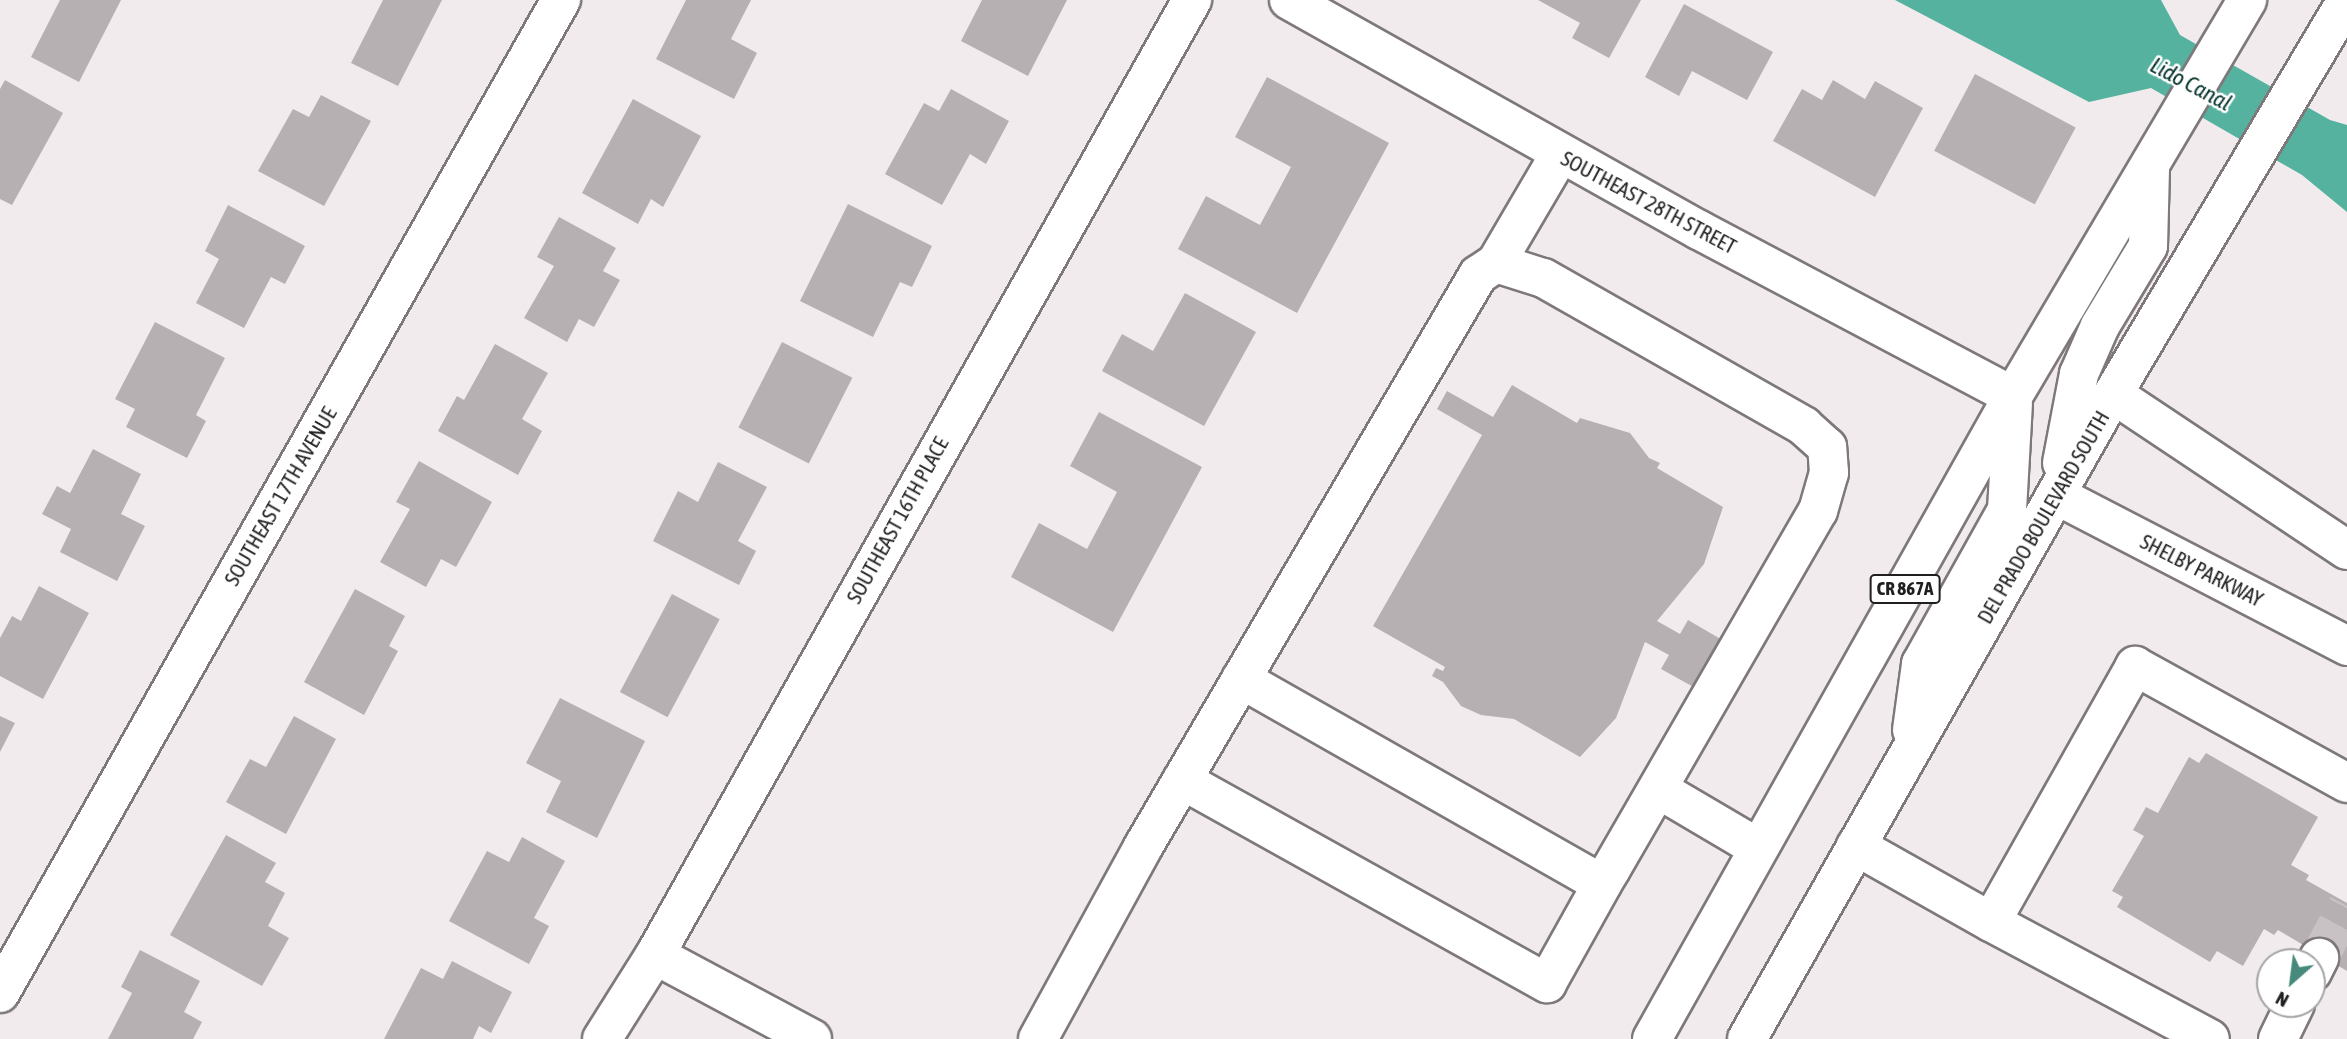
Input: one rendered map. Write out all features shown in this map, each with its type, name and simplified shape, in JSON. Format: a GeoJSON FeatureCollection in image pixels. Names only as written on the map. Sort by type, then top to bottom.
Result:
{"type":"FeatureCollection","features":[{"type":"Feature","properties":{"kind":"street","name":"SOUTHEAST 17TH AVENUE"},"geometry":{"type":"LineString","coordinates":[[0,993],[561,0]]}},
{"type":"Feature","properties":{"kind":"street","name":"SOUTHEAST 16TH PLACE"},"geometry":{"type":"LineString","coordinates":[[602,1039],[654,955],[1192,0]]}},
{"type":"Feature","properties":{"kind":"street","name":"SOUTHEAST 28TH STREET"},"geometry":{"type":"LineString","coordinates":[[1289,0],[1560,154],[2013,396]]}},
{"type":"Feature","properties":{"kind":"street","name":"DEL PRADO BOULEVARD SOUTH"},"geometry":{"type":"LineString","coordinates":[[1747,1039],[2113,394],[2347,0]]}},
{"type":"Feature","properties":{"kind":"street","name":"CR 867A"},"geometry":{"type":"LineString","coordinates":[[1652,1039],[2013,396],[2245,3]]}},
{"type":"Feature","properties":{"kind":"street"},"geometry":{"type":"LineString","coordinates":[[1038,1039],[1182,780],[1478,275],[1496,263],[1560,154]]}},
{"type":"Feature","properties":{"kind":"street"},"geometry":{"type":"LineString","coordinates":[[2056,495],[2079,374],[2101,326],[2148,246],[2156,154]]}},
{"type":"Feature","properties":{"kind":"street"},"geometry":{"type":"LineString","coordinates":[[1182,780],[1547,983],[1818,511],[1829,473],[1827,447],[1804,426],[1543,278],[1496,263]]}},
{"type":"Feature","properties":{"kind":"street"},"geometry":{"type":"LineString","coordinates":[[2113,394],[2347,550]]}},
{"type":"Feature","properties":{"kind":"street"},"geometry":{"type":"LineString","coordinates":[[1908,753],[1921,664],[2007,510],[2013,396]]}},
{"type":"Feature","properties":{"kind":"street","name":"SHELBY PARKWAY"},"geometry":{"type":"LineString","coordinates":[[2056,495],[2347,646]]}},
{"type":"Feature","properties":{"kind":"street"},"geometry":{"type":"LineString","coordinates":[[1991,922],[2135,666],[2347,783]]}},
{"type":"Feature","properties":{"kind":"street"},"geometry":{"type":"LineString","coordinates":[[1241,679],[1602,884]]}},
{"type":"Feature","properties":{"kind":"street"},"geometry":{"type":"LineString","coordinates":[[1658,789],[1758,848]]}},
{"type":"Feature","properties":{"kind":"street"},"geometry":{"type":"LineString","coordinates":[[1856,846],[1991,922],[2210,1039]]}},
{"type":"Feature","properties":{"kind":"street"},"geometry":{"type":"LineString","coordinates":[[654,955],[812,1039]]}},
{"type":"Feature","properties":{"kind":"street"},"geometry":{"type":"LineString","coordinates":[[2277,1039],[2288,1018]]}},
{"type":"Feature","properties":{"kind":"water","name":"Lido Canal"},"geometry":{"type":"Polygon","coordinates":[[[1895,0],[2161,0],[2180,35],[2330,120],[2347,125],[2347,212],[2302,175],[2151,88],[2089,102],[1895,0]]]}},
{"type":"Feature","properties":{"kind":"building"},"geometry":{"type":"Polygon","coordinates":[[[60,0],[121,0],[79,82],[31,57],[60,0]]]}},
{"type":"Feature","properties":{"kind":"building"},"geometry":{"type":"Polygon","coordinates":[[[383,0],[442,0],[398,86],[351,63],[383,0]]]}},
{"type":"Feature","properties":{"kind":"building"},"geometry":{"type":"Polygon","coordinates":[[[686,0],[751,0],[731,39],[757,53],[734,99],[656,59],[686,0]]]}},
{"type":"Feature","properties":{"kind":"building"},"geometry":{"type":"Polygon","coordinates":[[[982,0],[1067,0],[1028,76],[961,41],[982,0]]]}},
{"type":"Feature","properties":{"kind":"building"},"geometry":{"type":"Polygon","coordinates":[[[1538,0],[1641,0],[1609,58],[1572,38],[1580,23],[1538,0]]]}},
{"type":"Feature","properties":{"kind":"building"},"geometry":{"type":"Polygon","coordinates":[[[1684,4],[1773,52],[1747,100],[1692,71],[1679,96],[1645,77],[1684,4]]]}},
{"type":"Feature","properties":{"kind":"building"},"geometry":{"type":"Polygon","coordinates":[[[1975,74],[2076,128],[2035,204],[1934,151],[1975,74]]]}},
{"type":"Feature","properties":{"kind":"building"},"geometry":{"type":"Polygon","coordinates":[[[1267,77],[1389,143],[1297,313],[1178,249],[1206,196],[1260,225],[1291,167],[1235,137],[1267,77]]]}},
{"type":"Feature","properties":{"kind":"building"},"geometry":{"type":"Polygon","coordinates":[[[5,80],[63,113],[12,205],[0,199],[0,89],[5,80]]]}},
{"type":"Feature","properties":{"kind":"building"},"geometry":{"type":"Polygon","coordinates":[[[1833,80],[1865,99],[1875,81],[1923,108],[1875,197],[1773,141],[1802,89],[1822,100],[1833,80]]]}},
{"type":"Feature","properties":{"kind":"building"},"geometry":{"type":"Polygon","coordinates":[[[951,89],[1009,121],[986,164],[970,154],[942,205],[885,174],[924,103],[939,111],[951,89]]]}},
{"type":"Feature","properties":{"kind":"building"},"geometry":{"type":"Polygon","coordinates":[[[321,95],[371,121],[324,206],[258,171],[293,109],[309,117],[321,95]]]}},
{"type":"Feature","properties":{"kind":"building"},"geometry":{"type":"Polygon","coordinates":[[[633,99],[701,136],[663,207],[651,199],[638,224],[582,193],[633,99]]]}},
{"type":"Feature","properties":{"kind":"building"},"geometry":{"type":"Polygon","coordinates":[[[848,204],[932,246],[912,287],[900,282],[873,337],[800,301],[848,204]]]}},
{"type":"Feature","properties":{"kind":"building"},"geometry":{"type":"Polygon","coordinates":[[[228,205],[305,246],[285,284],[271,277],[244,328],[196,303],[219,259],[205,251],[228,205]]]}},
{"type":"Feature","properties":{"kind":"building"},"geometry":{"type":"Polygon","coordinates":[[[559,217],[616,248],[603,271],[620,280],[594,327],[579,319],[567,342],[524,318],[554,266],[537,257],[559,217]]]}},
{"type":"Feature","properties":{"kind":"building"},"geometry":{"type":"Polygon","coordinates":[[[1185,293],[1256,332],[1204,426],[1102,371],[1122,334],[1153,351],[1185,293]]]}},
{"type":"Feature","properties":{"kind":"building"},"geometry":{"type":"Polygon","coordinates":[[[155,322],[225,358],[196,415],[206,421],[187,458],[126,427],[135,409],[115,399],[155,322]]]}},
{"type":"Feature","properties":{"kind":"building"},"geometry":{"type":"Polygon","coordinates":[[[782,342],[852,378],[809,463],[738,428],[782,342]]]}},
{"type":"Feature","properties":{"kind":"building"},"geometry":{"type":"Polygon","coordinates":[[[495,344],[548,373],[522,419],[542,431],[518,475],[438,431],[457,396],[464,400],[495,344]]]}},
{"type":"Feature","properties":{"kind":"building"},"geometry":{"type":"Polygon","coordinates":[[[1512,385],[1577,423],[1580,418],[1630,433],[1649,458],[1660,463],[1657,468],[1723,507],[1704,564],[1657,621],[1680,634],[1688,620],[1736,648],[1708,695],[1661,669],[1669,655],[1645,642],[1616,718],[1580,757],[1514,719],[1481,715],[1461,706],[1443,682],[1432,676],[1436,668],[1443,671],[1445,667],[1373,626],[1482,435],[1437,409],[1447,391],[1493,417],[1512,385]]]}},
{"type":"Feature","properties":{"kind":"building"},"geometry":{"type":"Polygon","coordinates":[[[1099,412],[1202,467],[1113,632],[1011,577],[1039,523],[1087,549],[1117,492],[1070,466],[1099,412]]]}},
{"type":"Feature","properties":{"kind":"building"},"geometry":{"type":"Polygon","coordinates":[[[93,449],[141,474],[121,514],[145,526],[117,581],[60,552],[71,529],[42,514],[57,486],[70,493],[93,449]]]}},
{"type":"Feature","properties":{"kind":"building"},"geometry":{"type":"Polygon","coordinates":[[[419,461],[492,502],[456,567],[441,559],[426,587],[380,562],[410,509],[396,502],[419,461]]]}},
{"type":"Feature","properties":{"kind":"building"},"geometry":{"type":"Polygon","coordinates":[[[718,462],[767,487],[738,541],[756,551],[739,585],[653,541],[678,491],[698,502],[718,462]]]}},
{"type":"Feature","properties":{"kind":"building"},"geometry":{"type":"Polygon","coordinates":[[[39,586],[89,613],[43,699],[0,676],[0,638],[12,616],[21,621],[39,586]]]}},
{"type":"Feature","properties":{"kind":"building"},"geometry":{"type":"Polygon","coordinates":[[[355,589],[405,616],[389,646],[398,651],[364,715],[304,682],[355,589]]]}},
{"type":"Feature","properties":{"kind":"building"},"geometry":{"type":"Polygon","coordinates":[[[672,594],[720,619],[668,717],[620,692],[672,594]]]}},
{"type":"Feature","properties":{"kind":"building"},"geometry":{"type":"Polygon","coordinates":[[[560,698],[645,741],[597,838],[546,812],[561,781],[526,763],[560,698]]]}},
{"type":"Feature","properties":{"kind":"building"},"geometry":{"type":"Polygon","coordinates":[[[0,716],[15,723],[0,752],[0,716]]]}},
{"type":"Feature","properties":{"kind":"building"},"geometry":{"type":"Polygon","coordinates":[[[294,716],[336,739],[286,834],[226,802],[250,759],[266,767],[294,716]]]}},
{"type":"Feature","properties":{"kind":"building"},"geometry":{"type":"Polygon","coordinates":[[[2206,753],[2318,817],[2291,865],[2309,875],[2306,880],[2347,903],[2347,971],[2326,959],[2326,948],[2308,948],[2278,930],[2274,935],[2264,929],[2243,966],[2217,951],[2210,962],[2117,907],[2123,897],[2112,891],[2144,836],[2133,830],[2146,807],[2158,813],[2189,757],[2199,763],[2206,753]]]}},
{"type":"Feature","properties":{"kind":"building"},"geometry":{"type":"Polygon","coordinates":[[[226,835],[276,863],[265,882],[285,893],[268,926],[289,938],[262,986],[170,935],[226,835]]]}},
{"type":"Feature","properties":{"kind":"building"},"geometry":{"type":"Polygon","coordinates":[[[522,837],[565,861],[534,918],[549,926],[529,964],[449,921],[487,851],[509,862],[522,837]]]}},
{"type":"Feature","properties":{"kind":"building"},"geometry":{"type":"Polygon","coordinates":[[[140,950],[200,981],[184,1012],[202,1022],[193,1039],[108,1039],[132,993],[121,987],[140,950]]]}},
{"type":"Feature","properties":{"kind":"building"},"geometry":{"type":"Polygon","coordinates":[[[452,961],[512,992],[491,1033],[479,1026],[473,1039],[384,1039],[421,968],[443,979],[452,961]]]}},
{"type":"Feature","properties":{"kind":"tunnel"},"geometry":{"type":"LineString","coordinates":[[2324,948],[2347,906]]}}]}
